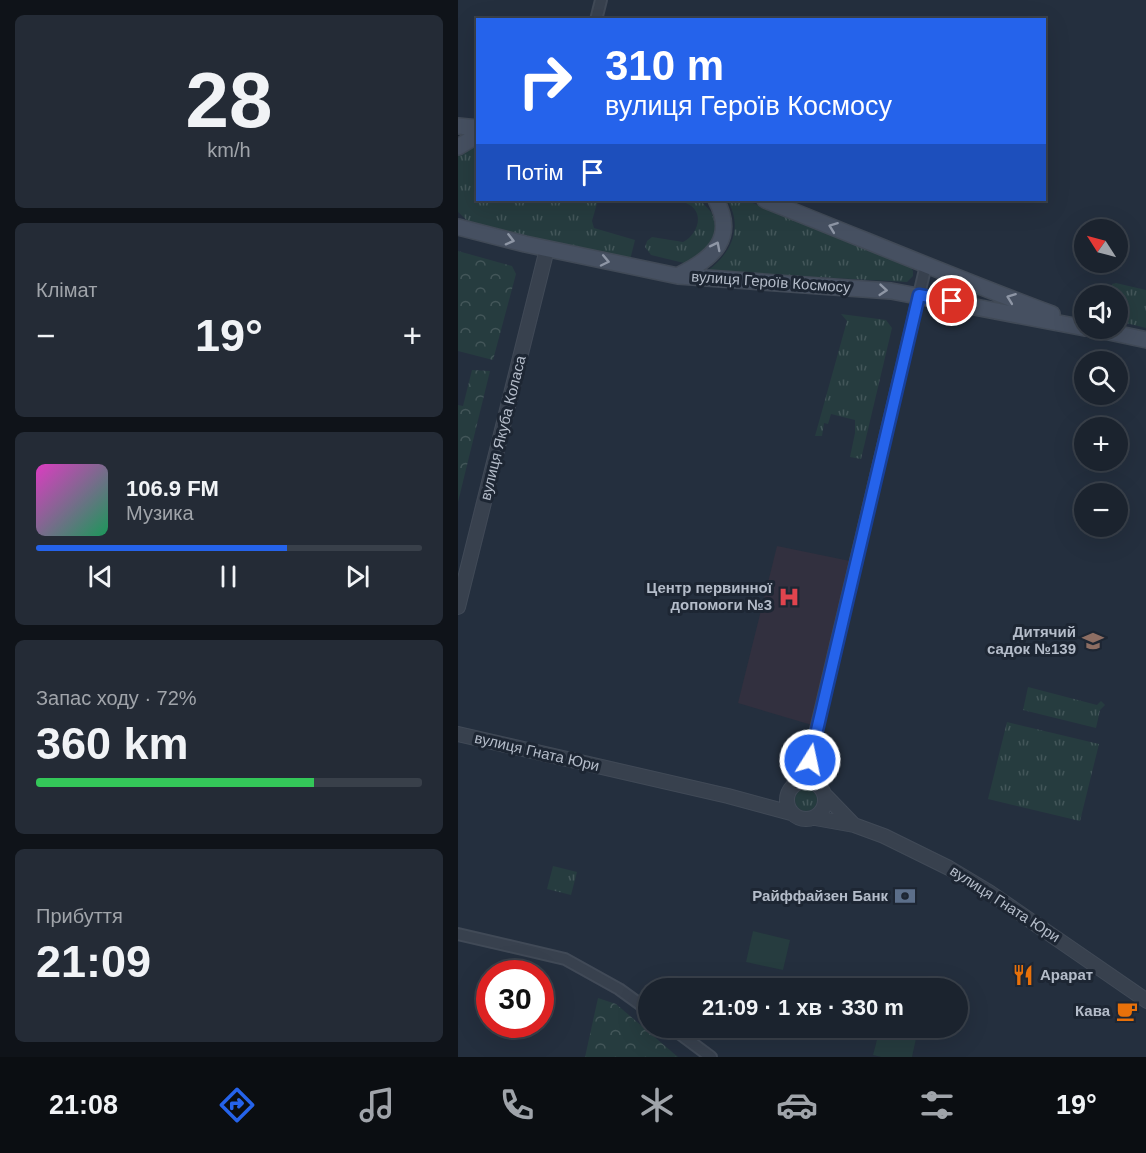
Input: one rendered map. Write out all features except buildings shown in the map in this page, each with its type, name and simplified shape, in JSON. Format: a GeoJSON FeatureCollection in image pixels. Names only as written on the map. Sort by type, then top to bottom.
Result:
{"type":"FeatureCollection","features":[{"type":"Feature","properties":{"kind":"main road"},"geometry":{"type":"LineString","coordinates":[[458,126],[476,128]]}},
{"type":"Feature","properties":{"kind":"main road"},"geometry":{"type":"LineString","coordinates":[[458,147],[476,136]]}},
{"type":"Feature","properties":{"kind":"main road"},"geometry":{"type":"LineString","coordinates":[[678,276],[711,257],[720,243],[724,226],[722,211],[717,201]]}},
{"type":"Feature","properties":{"kind":"main road","name":"вулиця Героїв Космосу"},"geometry":{"type":"LineString","coordinates":[[768,201],[1074,323]]}},
{"type":"Feature","properties":{"kind":"main road"},"geometry":{"type":"LineString","coordinates":[[458,219],[465,228]]}},
{"type":"Feature","properties":{"kind":"main road","name":"вулиця Героїв Космосу"},"geometry":{"type":"LineString","coordinates":[[465,228],[548,249],[678,276],[750,279],[891,291],[1074,325]]}},
{"type":"Feature","properties":{"kind":"main road"},"geometry":{"type":"LineString","coordinates":[[1128,336],[1146,340]]}},
{"type":"Feature","properties":{"kind":"street"},"geometry":{"type":"LineString","coordinates":[[596,18],[601,0]]}},
{"type":"Feature","properties":{"kind":"street","name":"вулиця Якуба Коласа"},"geometry":{"type":"LineString","coordinates":[[458,607],[548,249]]}},
{"type":"Feature","properties":{"kind":"street"},"geometry":{"type":"LineString","coordinates":[[791,788],[787,801],[791,813],[802,819],[815,818],[824,809],[822,791],[812,774],[810,760],[926,265]]}},
{"type":"Feature","properties":{"kind":"street","name":"вулиця Гната Юри"},"geometry":{"type":"LineString","coordinates":[[458,734],[791,813]]}},
{"type":"Feature","properties":{"kind":"street"},"geometry":{"type":"LineString","coordinates":[[756,803],[791,788],[801,781],[808,781],[822,791]]}},
{"type":"Feature","properties":{"kind":"street","name":"вулиця Гната Юри"},"geometry":{"type":"LineString","coordinates":[[822,791],[854,825]]}},
{"type":"Feature","properties":{"kind":"street","name":"вулиця Гната Юри"},"geometry":{"type":"LineString","coordinates":[[815,818],[854,825],[900,842],[949,868],[989,892],[1146,1001]]}},
{"type":"Feature","properties":{"kind":"street"},"geometry":{"type":"LineString","coordinates":[[458,934],[565,959],[619,989],[638,1003]]}},
{"type":"Feature","properties":{"kind":"street"},"geometry":{"type":"LineString","coordinates":[[685,1038],[711,1057]]}},
{"type":"Feature","properties":{"kind":"shaded area"},"geometry":{"type":"Polygon","coordinates":[[[777,546],[850,561],[812,725],[738,703],[777,546]]]}},
{"type":"Feature","properties":{"kind":"green space"},"geometry":{"type":"Polygon","coordinates":[[[476,141],[476,201],[598,201],[592,221],[594,228],[635,240],[630,260],[473,226],[458,212],[458,155],[476,141]]]}},
{"type":"Feature","properties":{"kind":"green space"},"geometry":{"type":"Polygon","coordinates":[[[678,201],[701,201],[712,213],[715,234],[711,244],[695,259],[684,263],[651,255],[645,247],[647,241],[652,237],[683,242],[693,234],[698,217],[696,211],[684,202],[678,201]]]}},
{"type":"Feature","properties":{"kind":"green space"},"geometry":{"type":"Polygon","coordinates":[[[728,201],[748,201],[910,266],[913,276],[907,282],[707,271],[723,257],[732,239],[734,220],[728,201]]]}},
{"type":"Feature","properties":{"kind":"green space"},"geometry":{"type":"Polygon","coordinates":[[[458,251],[512,266],[516,274],[493,360],[458,351],[458,251]]]}},
{"type":"Feature","properties":{"kind":"green space"},"geometry":{"type":"Polygon","coordinates":[[[1128,286],[1146,290],[1146,328],[1128,324],[1128,286]]]}},
{"type":"Feature","properties":{"kind":"green space"},"geometry":{"type":"Polygon","coordinates":[[[841,314],[886,320],[892,328],[861,459],[850,457],[855,420],[831,414],[828,424],[824,423],[822,436],[815,436],[847,321],[841,314]]]}},
{"type":"Feature","properties":{"kind":"green space"},"geometry":{"type":"Polygon","coordinates":[[[472,370],[490,371],[458,502],[458,405],[463,406],[472,370]]]}},
{"type":"Feature","properties":{"kind":"green space"},"geometry":{"type":"Polygon","coordinates":[[[1028,687],[1097,705],[1101,701],[1105,705],[1100,710],[1096,728],[1023,710],[1028,687]]]}},
{"type":"Feature","properties":{"kind":"green space"},"geometry":{"type":"Polygon","coordinates":[[[1007,722],[1099,744],[1080,821],[988,799],[1007,722]]]}},
{"type":"Feature","properties":{"kind":"green space"},"geometry":{"type":"Polygon","coordinates":[[[807,729],[815,729],[813,780],[800,780],[783,773],[795,765],[800,741],[807,729]]]}},
{"type":"Feature","properties":{"kind":"green space"},"geometry":{"type":"Polygon","coordinates":[[[806,789],[814,792],[817,800],[814,808],[806,811],[798,808],[795,800],[798,792],[806,789]]]}},
{"type":"Feature","properties":{"kind":"green space"},"geometry":{"type":"Polygon","coordinates":[[[553,866],[577,872],[571,895],[547,889],[553,866]]]}},
{"type":"Feature","properties":{"kind":"green space"},"geometry":{"type":"Polygon","coordinates":[[[753,931],[790,940],[783,970],[746,962],[753,931]]]}},
{"type":"Feature","properties":{"kind":"green space"},"geometry":{"type":"Polygon","coordinates":[[[598,998],[616,1004],[638,1023],[638,1038],[656,1038],[678,1057],[585,1057],[598,998]]]}},
{"type":"Feature","properties":{"kind":"green space"},"geometry":{"type":"Polygon","coordinates":[[[877,1038],[916,1038],[912,1057],[873,1055],[877,1038]]]}},
{"type":"Feature","properties":{"kind":"place","name":"Центр первинної допомоги №3"},"geometry":{"type":"Point","coordinates":[789,597]}},
{"type":"Feature","properties":{"kind":"place","name":"Дитячий садок №139"},"geometry":{"type":"Point","coordinates":[1093,641]}},
{"type":"Feature","properties":{"kind":"place","name":"Райффайзен Банк"},"geometry":{"type":"Point","coordinates":[905,896]}},
{"type":"Feature","properties":{"kind":"place","name":"Арарат"},"geometry":{"type":"Point","coordinates":[1023,975]}},
{"type":"Feature","properties":{"kind":"place","name":"Кава"},"geometry":{"type":"Point","coordinates":[1127,1011]}},
{"type":"Feature","properties":{"kind":"route"},"geometry":{"type":"LineString","coordinates":[[810,760],[919,295],[952,301]]}}]}
